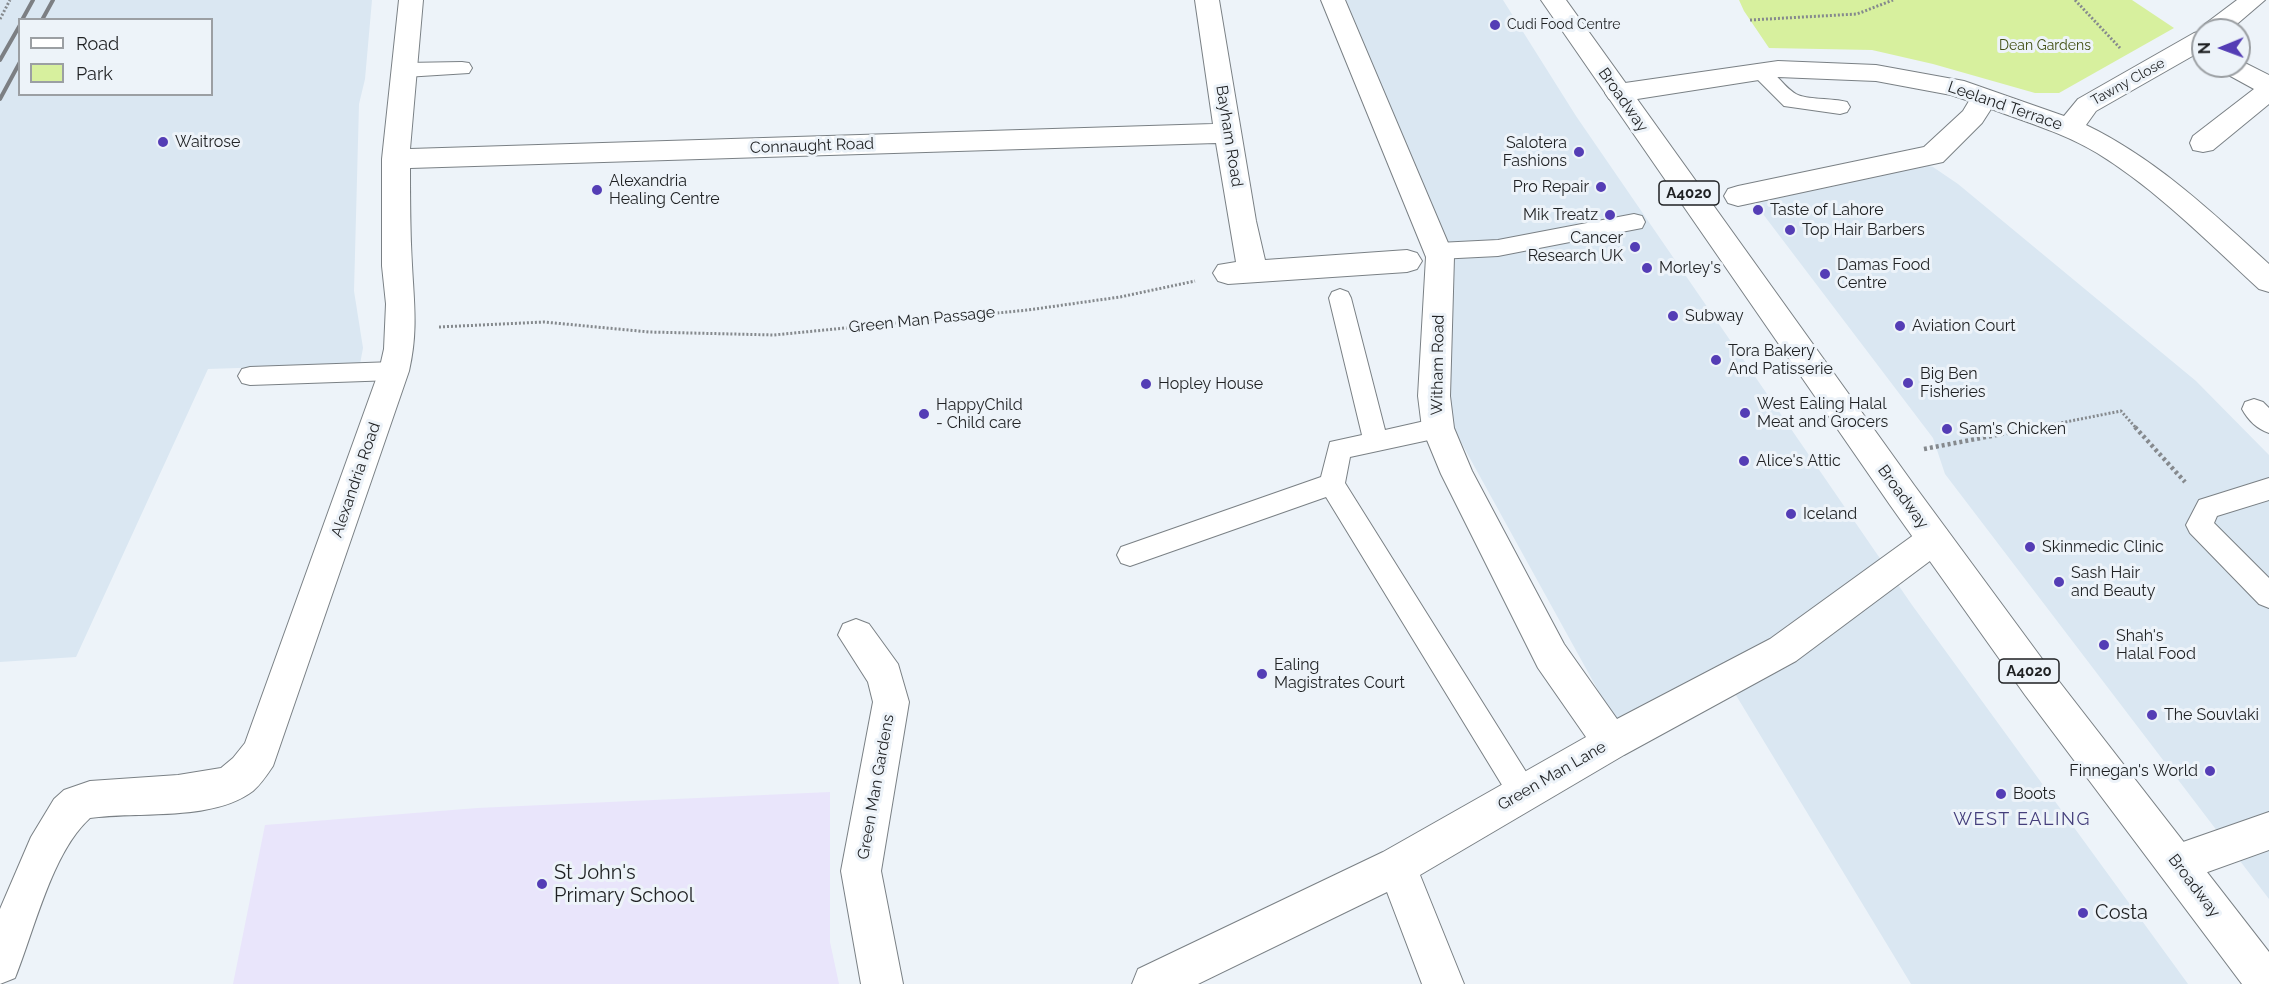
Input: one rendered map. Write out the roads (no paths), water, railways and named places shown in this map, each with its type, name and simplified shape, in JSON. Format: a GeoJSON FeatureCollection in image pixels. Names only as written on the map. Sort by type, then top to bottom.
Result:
{"type":"FeatureCollection","features":[{"type":"Feature","properties":{"kind":"street","name":"Alexandria Road"},"geometry":{"type":"LineString","coordinates":[[0,963],[59,821],[77,803],[213,788],[235,781],[249,769],[260,753],[394,371],[399,349],[401,304],[397,266],[396,159],[411,0]]}},
{"type":"Feature","properties":{"kind":"street","name":"Bayham Road"},"geometry":{"type":"LineString","coordinates":[[1207,0],[1228,133],[1240,272],[1407,261]]}},
{"type":"Feature","properties":{"kind":"street","name":"Witham Road"},"geometry":{"type":"LineString","coordinates":[[1333,0],[1439,261],[1434,396],[1438,428],[1457,474],[1551,656],[1611,742]]}},
{"type":"Feature","properties":{"kind":"street","name":"Broadway"},"geometry":{"type":"LineString","coordinates":[[1553,0],[2038,683],[2268,984]]}},
{"type":"Feature","properties":{"kind":"street","name":"Tawny Close"},"geometry":{"type":"LineString","coordinates":[[2231,18],[2253,0]]}},
{"type":"Feature","properties":{"kind":"street","name":"Tawny Close"},"geometry":{"type":"LineString","coordinates":[[2069,128],[2087,105],[2191,48]]}},
{"type":"Feature","properties":{"kind":"street","name":"Leeland Terrace"},"geometry":{"type":"LineString","coordinates":[[1618,93],[1778,69],[1876,72],[1955,87],[2069,128],[2106,146],[2179,198],[2269,281]]}},
{"type":"Feature","properties":{"kind":"street"},"geometry":{"type":"LineString","coordinates":[[2203,142],[2269,88],[2251,77]]}},
{"type":"Feature","properties":{"kind":"street"},"geometry":{"type":"LineString","coordinates":[[1738,196],[1934,155],[1973,117],[1985,96]]}},
{"type":"Feature","properties":{"kind":"street","name":"Connaught Road"},"geometry":{"type":"LineString","coordinates":[[396,159],[1228,133]]}},
{"type":"Feature","properties":{"kind":"street","name":"Green Man Lane"},"geometry":{"type":"LineString","coordinates":[[1153,984],[1397,867],[1611,742],[1783,650],[1934,539]]}},
{"type":"Feature","properties":{"kind":"street","name":"Green Man Gardens"},"geometry":{"type":"LineString","coordinates":[[856,635],[885,676],[891,702],[861,871],[882,984]]}},
{"type":"Feature","properties":{"kind":"street"},"geometry":{"type":"LineString","coordinates":[[2177,863],[2269,831]]}},
{"type":"Feature","properties":{"kind":"street"},"geometry":{"type":"LineString","coordinates":[[1397,867],[1443,984]]}},
{"type":"Feature","properties":{"kind":"lane"},"geometry":{"type":"LineString","coordinates":[[405,70],[462,68]]}},
{"type":"Feature","properties":{"kind":"lane"},"geometry":{"type":"LineString","coordinates":[[1759,71],[1791,101],[1840,107]]}},
{"type":"Feature","properties":{"kind":"lane"},"geometry":{"type":"LineString","coordinates":[[1439,261],[1634,222]]}},
{"type":"Feature","properties":{"kind":"lane"},"geometry":{"type":"LineString","coordinates":[[1340,298],[1376,442]]}},
{"type":"Feature","properties":{"kind":"lane"},"geometry":{"type":"LineString","coordinates":[[250,376],[394,371]]}},
{"type":"Feature","properties":{"kind":"lane"},"geometry":{"type":"LineString","coordinates":[[1438,428],[1339,449],[1332,484],[1522,793]]}},
{"type":"Feature","properties":{"kind":"lane"},"geometry":{"type":"LineString","coordinates":[[1130,555],[1332,484]]}},
{"type":"Feature","properties":{"kind":"lane"},"geometry":{"type":"LineString","coordinates":[[2269,489],[2208,508],[2199,525],[2269,596]]}},
{"type":"Feature","properties":{"kind":"railway"},"geometry":{"type":"LineString","coordinates":[[23,18],[33,0]]}},
{"type":"Feature","properties":{"kind":"railway"},"geometry":{"type":"LineString","coordinates":[[43,18],[53,0]]}},
{"type":"Feature","properties":{"kind":"railway"},"geometry":{"type":"LineString","coordinates":[[0,60],[18,28]]}},
{"type":"Feature","properties":{"kind":"railway"},"geometry":{"type":"LineString","coordinates":[[0,99],[18,66]]}},
{"type":"Feature","properties":{"kind":"place","name":"Cudi Food Centre"},"geometry":{"type":"Point","coordinates":[1495,25]}},
{"type":"Feature","properties":{"kind":"place","name":"Waitrose"},"geometry":{"type":"Point","coordinates":[163,142]}},
{"type":"Feature","properties":{"kind":"place","name":"Salotera Fashions"},"geometry":{"type":"Point","coordinates":[1579,152]}},
{"type":"Feature","properties":{"kind":"place","name":"Pro Repair"},"geometry":{"type":"Point","coordinates":[1601,187]}},
{"type":"Feature","properties":{"kind":"place","name":"Alexandria Healing Centre"},"geometry":{"type":"Point","coordinates":[597,190]}},
{"type":"Feature","properties":{"kind":"place","name":"Taste of Lahore"},"geometry":{"type":"Point","coordinates":[1758,210]}},
{"type":"Feature","properties":{"kind":"place","name":"Mik Treatz"},"geometry":{"type":"Point","coordinates":[1610,215]}},
{"type":"Feature","properties":{"kind":"place","name":"Top Hair Barbers"},"geometry":{"type":"Point","coordinates":[1790,230]}},
{"type":"Feature","properties":{"kind":"place","name":"Cancer Research UK"},"geometry":{"type":"Point","coordinates":[1635,247]}},
{"type":"Feature","properties":{"kind":"place","name":"Morley's"},"geometry":{"type":"Point","coordinates":[1647,268]}},
{"type":"Feature","properties":{"kind":"place","name":"Damas Food Centre"},"geometry":{"type":"Point","coordinates":[1825,274]}},
{"type":"Feature","properties":{"kind":"place","name":"Subway"},"geometry":{"type":"Point","coordinates":[1673,316]}},
{"type":"Feature","properties":{"kind":"place","name":"Aviation Court"},"geometry":{"type":"Point","coordinates":[1900,326]}},
{"type":"Feature","properties":{"kind":"place","name":"Tora Bakery And Patisserie"},"geometry":{"type":"Point","coordinates":[1716,360]}},
{"type":"Feature","properties":{"kind":"place","name":"Big Ben Fisheries"},"geometry":{"type":"Point","coordinates":[1908,383]}},
{"type":"Feature","properties":{"kind":"place","name":"Hopley House"},"geometry":{"type":"Point","coordinates":[1146,384]}},
{"type":"Feature","properties":{"kind":"place","name":"West Ealing Halal Meat and Grocers"},"geometry":{"type":"Point","coordinates":[1745,413]}},
{"type":"Feature","properties":{"kind":"place","name":"HappyChild - Child care"},"geometry":{"type":"Point","coordinates":[924,414]}},
{"type":"Feature","properties":{"kind":"place","name":"Sam's Chicken"},"geometry":{"type":"Point","coordinates":[1947,429]}},
{"type":"Feature","properties":{"kind":"place","name":"Alice's Attic"},"geometry":{"type":"Point","coordinates":[1744,461]}},
{"type":"Feature","properties":{"kind":"place","name":"Iceland"},"geometry":{"type":"Point","coordinates":[1791,514]}},
{"type":"Feature","properties":{"kind":"place","name":"Skinmedic Clinic"},"geometry":{"type":"Point","coordinates":[2030,547]}},
{"type":"Feature","properties":{"kind":"place","name":"Sash Hair and Beauty"},"geometry":{"type":"Point","coordinates":[2059,582]}},
{"type":"Feature","properties":{"kind":"place","name":"Shah's Halal Food"},"geometry":{"type":"Point","coordinates":[2104,645]}},
{"type":"Feature","properties":{"kind":"place","name":"Ealing Magistrates Court"},"geometry":{"type":"Point","coordinates":[1262,674]}},
{"type":"Feature","properties":{"kind":"place","name":"The Souvlaki"},"geometry":{"type":"Point","coordinates":[2152,715]}},
{"type":"Feature","properties":{"kind":"place","name":"Finnegan's World"},"geometry":{"type":"Point","coordinates":[2210,771]}},
{"type":"Feature","properties":{"kind":"place","name":"Boots"},"geometry":{"type":"Point","coordinates":[2001,794]}},
{"type":"Feature","properties":{"kind":"place","name":"St John's Primary School"},"geometry":{"type":"Point","coordinates":[542,884]}},
{"type":"Feature","properties":{"kind":"place","name":"Costa"},"geometry":{"type":"Point","coordinates":[2083,913]}},
{"type":"Feature","properties":{"kind":"district","name":"WEST EALING"},"geometry":{"type":"Point","coordinates":[2022,820]}},
{"type":"Feature","properties":{"kind":"park label","name":"Dean Gardens"},"geometry":{"type":"Point","coordinates":[2045,46]}}]}
